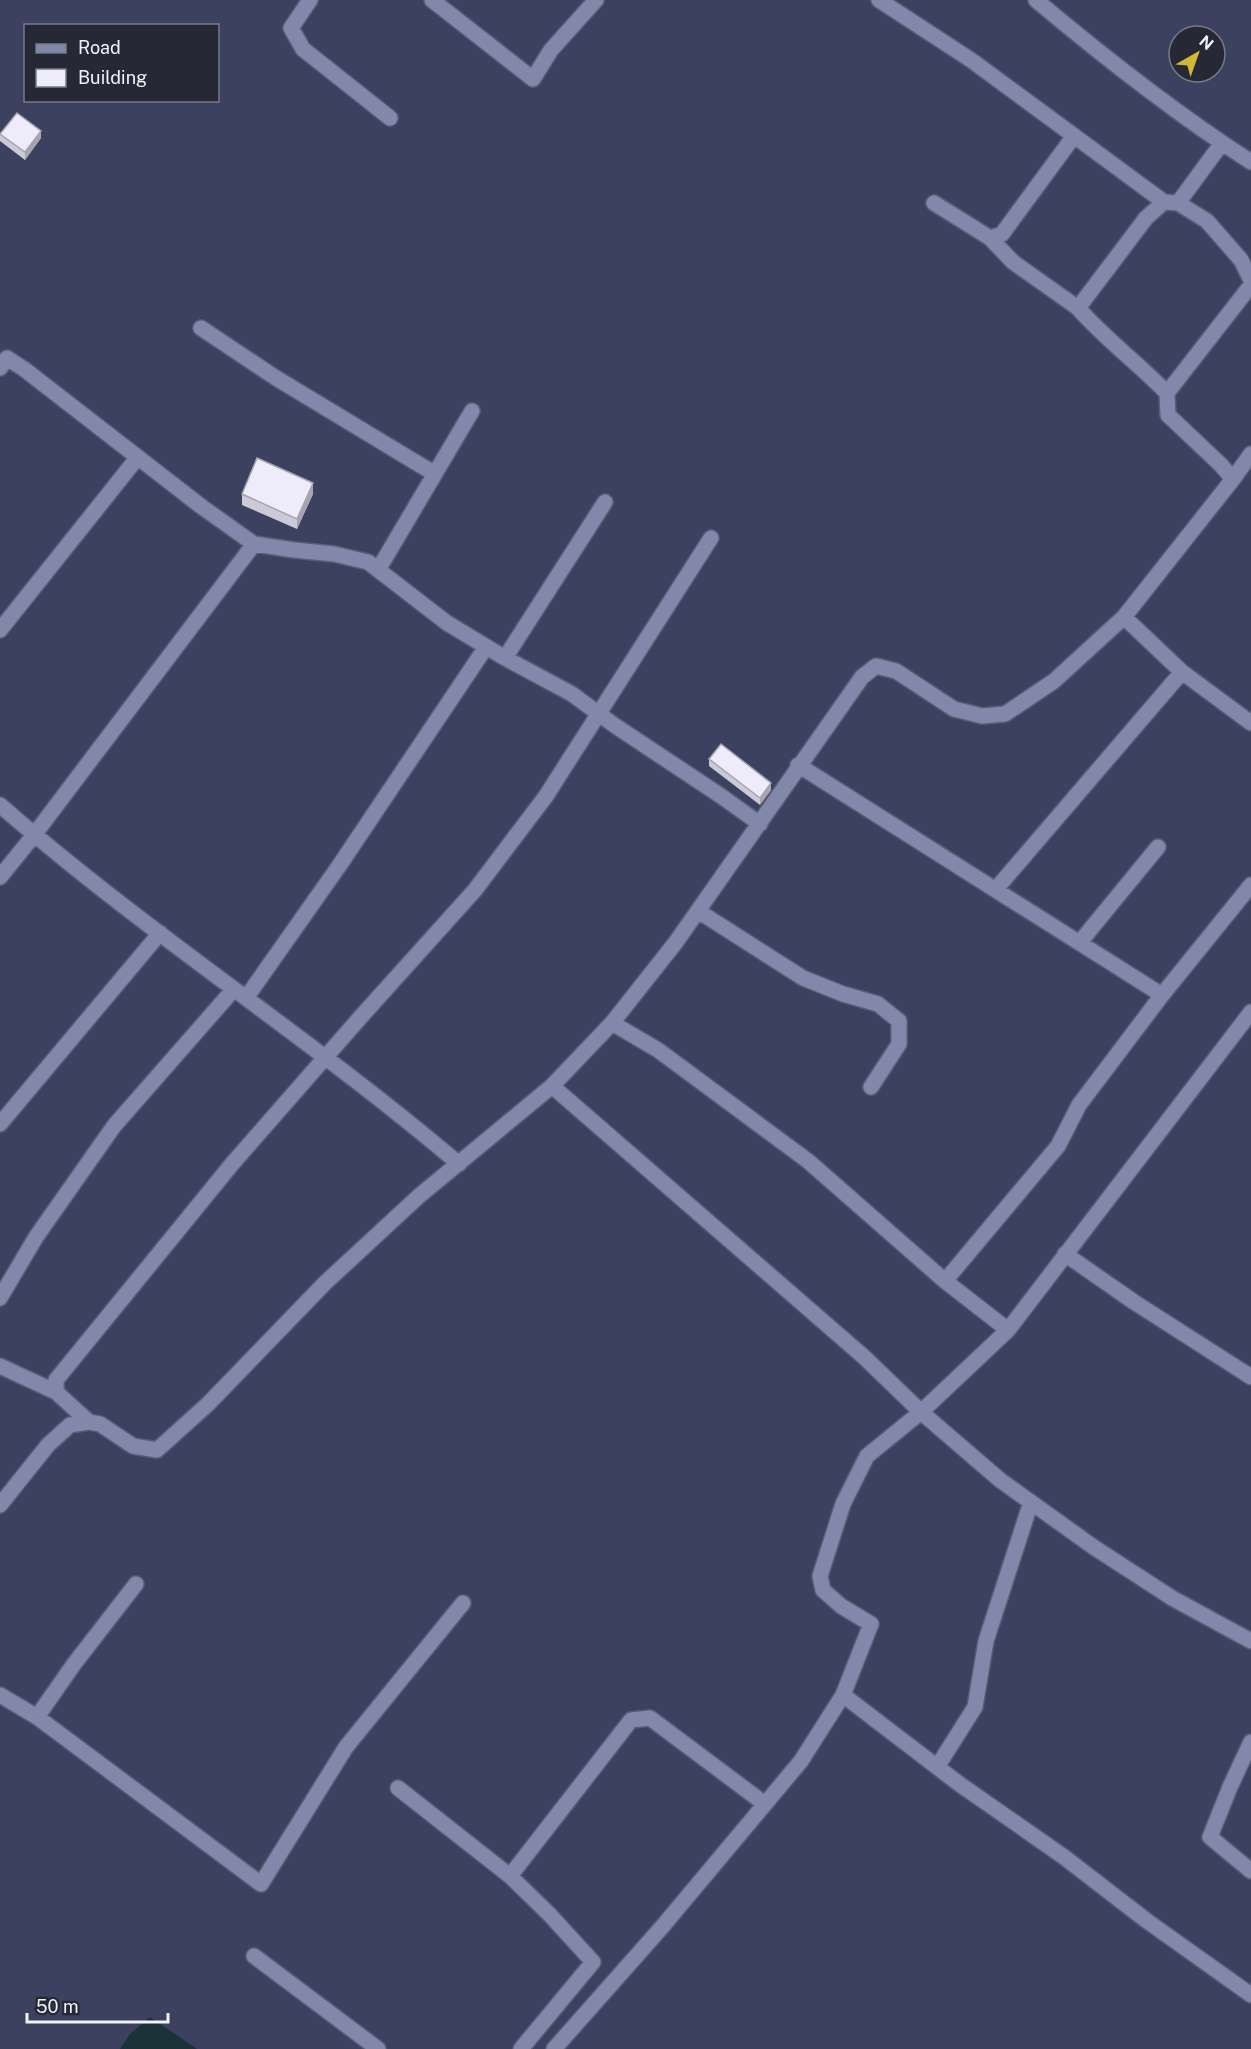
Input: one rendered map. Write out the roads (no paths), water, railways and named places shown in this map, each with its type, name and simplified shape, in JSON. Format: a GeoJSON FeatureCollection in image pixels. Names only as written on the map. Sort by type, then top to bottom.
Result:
{"type":"FeatureCollection","features":[{"type":"Feature","properties":{"kind":"street"},"geometry":{"type":"LineString","coordinates":[[310,0],[291,28],[303,49],[390,118]]}},
{"type":"Feature","properties":{"kind":"street"},"geometry":{"type":"LineString","coordinates":[[432,0],[533,78],[551,50],[596,0]]}},
{"type":"Feature","properties":{"kind":"street"},"geometry":{"type":"LineString","coordinates":[[1036,0],[1166,104],[1251,162]]}},
{"type":"Feature","properties":{"kind":"street"},"geometry":{"type":"LineString","coordinates":[[882,1],[971,60],[1074,136],[1171,202],[1207,221],[1241,260],[1251,280]]}},
{"type":"Feature","properties":{"kind":"street"},"geometry":{"type":"LineString","coordinates":[[990,238],[1002,234],[1074,136]]}},
{"type":"Feature","properties":{"kind":"street"},"geometry":{"type":"LineString","coordinates":[[1078,308],[1146,218],[1171,202],[1222,143]]}},
{"type":"Feature","properties":{"kind":"street"},"geometry":{"type":"LineString","coordinates":[[934,203],[990,238],[1013,262],[1078,308],[1100,333],[1140,365],[1167,393]]}},
{"type":"Feature","properties":{"kind":"street"},"geometry":{"type":"LineString","coordinates":[[1233,479],[1168,415],[1167,393],[1251,285]]}},
{"type":"Feature","properties":{"kind":"street"},"geometry":{"type":"LineString","coordinates":[[201,328],[276,378],[435,474]]}},
{"type":"Feature","properties":{"kind":"street"},"geometry":{"type":"LineString","coordinates":[[2,359],[254,544],[334,554],[368,562],[447,623],[572,694],[760,824]]}},
{"type":"Feature","properties":{"kind":"street"},"geometry":{"type":"LineString","coordinates":[[378,570],[472,411]]}},
{"type":"Feature","properties":{"kind":"street"},"geometry":{"type":"LineString","coordinates":[[0,1505],[48,1445],[70,1425],[89,1422],[100,1424],[133,1446],[157,1450],[208,1404],[325,1283],[419,1196],[552,1086],[612,1023],[698,911],[861,677],[876,666],[896,671],[954,709],[982,716],[1005,714],[1054,681],[1124,617],[1251,454]]}},
{"type":"Feature","properties":{"kind":"street"},"geometry":{"type":"LineString","coordinates":[[0,630],[138,457]]}},
{"type":"Feature","properties":{"kind":"street"},"geometry":{"type":"LineString","coordinates":[[506,658],[605,502]]}},
{"type":"Feature","properties":{"kind":"street"},"geometry":{"type":"LineString","coordinates":[[56,1392],[56,1380],[232,1164],[475,890],[546,796],[711,538]]}},
{"type":"Feature","properties":{"kind":"street"},"geometry":{"type":"LineString","coordinates":[[0,877],[254,544]]}},
{"type":"Feature","properties":{"kind":"street"},"geometry":{"type":"LineString","coordinates":[[1124,617],[1182,672],[1251,723]]}},
{"type":"Feature","properties":{"kind":"street"},"geometry":{"type":"LineString","coordinates":[[0,1298],[36,1237],[114,1126],[240,994],[339,866],[486,647]]}},
{"type":"Feature","properties":{"kind":"street"},"geometry":{"type":"LineString","coordinates":[[996,889],[1182,672]]}},
{"type":"Feature","properties":{"kind":"street"},"geometry":{"type":"LineString","coordinates":[[798,765],[1162,995]]}},
{"type":"Feature","properties":{"kind":"street"},"geometry":{"type":"LineString","coordinates":[[0,805],[34,835],[160,933],[402,1116],[459,1164]]}},
{"type":"Feature","properties":{"kind":"street"},"geometry":{"type":"LineString","coordinates":[[1080,942],[1158,848]]}},
{"type":"Feature","properties":{"kind":"street"},"geometry":{"type":"LineString","coordinates":[[945,1281],[1058,1146],[1079,1105],[1162,995],[1251,885]]}},
{"type":"Feature","properties":{"kind":"street"},"geometry":{"type":"LineString","coordinates":[[698,911],[803,978],[843,994],[878,1004],[899,1021],[899,1044],[871,1087]]}},
{"type":"Feature","properties":{"kind":"street"},"geometry":{"type":"LineString","coordinates":[[0,1124],[160,933]]}},
{"type":"Feature","properties":{"kind":"street"},"geometry":{"type":"LineString","coordinates":[[554,2049],[662,1926],[801,1761],[843,1695],[871,1624],[841,1606],[823,1590],[820,1576],[843,1504],[867,1456],[921,1412],[1008,1330],[1251,1012]]}},
{"type":"Feature","properties":{"kind":"street"},"geometry":{"type":"LineString","coordinates":[[612,1023],[658,1050],[808,1161],[945,1281],[1008,1330]]}},
{"type":"Feature","properties":{"kind":"street"},"geometry":{"type":"LineString","coordinates":[[552,1086],[864,1357],[921,1412],[1000,1480],[1092,1546],[1172,1598],[1251,1641]]}},
{"type":"Feature","properties":{"kind":"street"},"geometry":{"type":"LineString","coordinates":[[1065,1254],[1134,1302],[1251,1377]]}},
{"type":"Feature","properties":{"kind":"street"},"geometry":{"type":"LineString","coordinates":[[0,1366],[56,1392],[89,1422]]}},
{"type":"Feature","properties":{"kind":"street"},"geometry":{"type":"LineString","coordinates":[[937,1767],[975,1707],[986,1641],[1031,1502]]}},
{"type":"Feature","properties":{"kind":"street"},"geometry":{"type":"LineString","coordinates":[[37,1717],[74,1664],[136,1584]]}},
{"type":"Feature","properties":{"kind":"street"},"geometry":{"type":"LineString","coordinates":[[0,1695],[37,1717],[261,1884],[346,1747],[463,1603]]}},
{"type":"Feature","properties":{"kind":"street"},"geometry":{"type":"LineString","coordinates":[[843,1695],[937,1767],[1251,1995]]}},
{"type":"Feature","properties":{"kind":"street"},"geometry":{"type":"LineString","coordinates":[[510,1876],[631,1720],[650,1718],[765,1804]]}},
{"type":"Feature","properties":{"kind":"street"},"geometry":{"type":"LineString","coordinates":[[1251,1742],[1210,1837],[1251,1870]]}},
{"type":"Feature","properties":{"kind":"street"},"geometry":{"type":"LineString","coordinates":[[398,1788],[510,1876],[593,1962],[521,2049]]}},
{"type":"Feature","properties":{"kind":"street"},"geometry":{"type":"LineString","coordinates":[[254,1956],[378,2049]]}}]}
